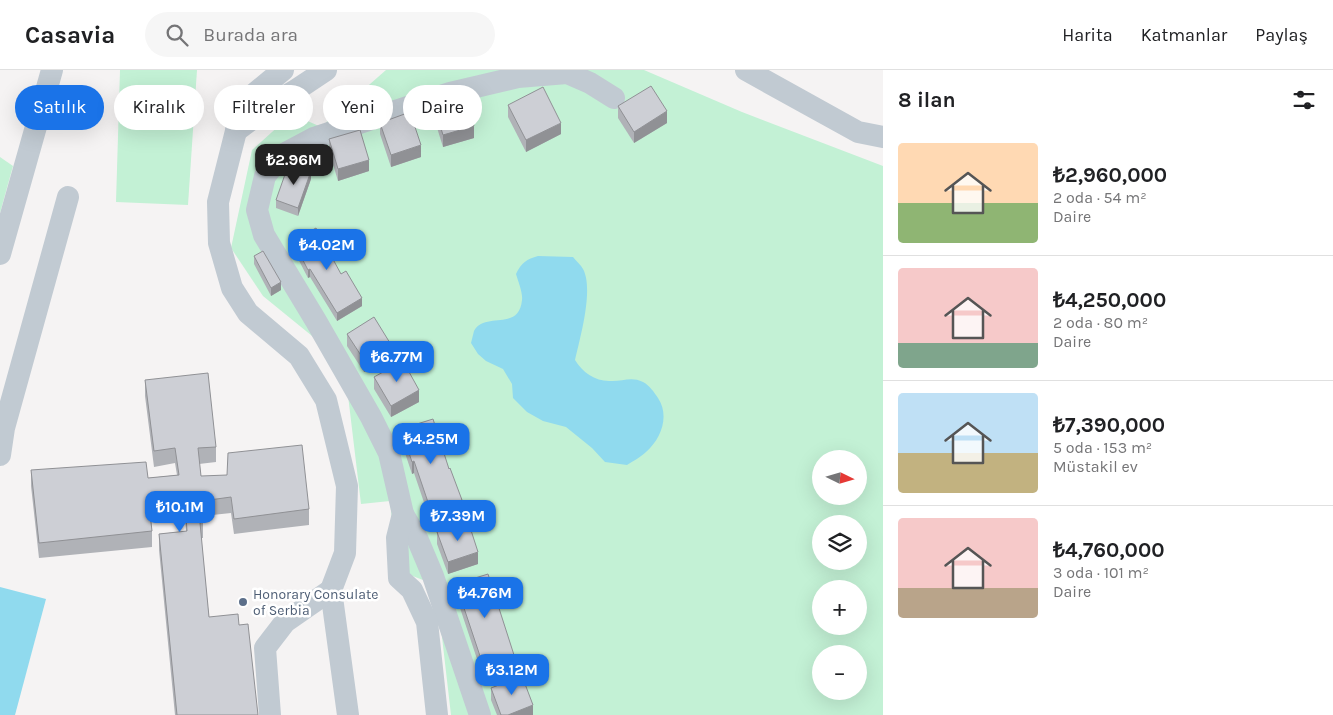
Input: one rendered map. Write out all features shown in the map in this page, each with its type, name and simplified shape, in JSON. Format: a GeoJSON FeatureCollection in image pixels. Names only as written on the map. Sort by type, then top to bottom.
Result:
{"type":"FeatureCollection","features":[{"type":"Feature","properties":{"kind":"street"},"geometry":{"type":"LineString","coordinates":[[0,254],[52,70]]}},
{"type":"Feature","properties":{"kind":"street"},"geometry":{"type":"LineString","coordinates":[[283,70],[254,94],[236,131],[218,202],[219,242],[232,288],[248,313],[299,356],[326,400],[348,486],[345,553],[331,590],[348,715]]}},
{"type":"Feature","properties":{"kind":"street"},"geometry":{"type":"LineString","coordinates":[[236,131],[272,104],[326,70]]}},
{"type":"Feature","properties":{"kind":"street"},"geometry":{"type":"LineString","coordinates":[[746,70],[858,132],[883,137]]}},
{"type":"Feature","properties":{"kind":"street"},"geometry":{"type":"LineString","coordinates":[[480,715],[433,576],[417,538],[403,514],[389,453],[375,424],[316,321],[264,235],[257,210],[265,176],[282,155],[314,138],[450,93],[518,77],[567,73],[590,83],[614,98]]}},
{"type":"Feature","properties":{"kind":"street"},"geometry":{"type":"LineString","coordinates":[[0,454],[4,428],[68,197]]}},
{"type":"Feature","properties":{"kind":"street"},"geometry":{"type":"LineString","coordinates":[[403,514],[397,538],[398,578],[412,590],[427,622],[437,715]]}},
{"type":"Feature","properties":{"kind":"street"},"geometry":{"type":"LineString","coordinates":[[270,715],[265,648],[285,622],[331,590]]}},
{"type":"Feature","properties":{"kind":"green space"},"geometry":{"type":"Polygon","coordinates":[[[120,70],[197,70],[196,85],[120,85],[120,70]]]}},
{"type":"Feature","properties":{"kind":"green space"},"geometry":{"type":"Polygon","coordinates":[[[386,70],[644,70],[742,112],[883,166],[883,715],[451,715],[436,585],[397,570],[390,501],[361,504],[344,362],[263,296],[231,248],[252,150],[274,130],[313,130],[313,123],[321,127],[323,125],[323,130],[393,130],[393,85],[369,85],[386,70]]]}},
{"type":"Feature","properties":{"kind":"green space"},"geometry":{"type":"Polygon","coordinates":[[[118,130],[193,130],[188,205],[116,202],[118,130]]]}},
{"type":"Feature","properties":{"kind":"green space"},"geometry":{"type":"Polygon","coordinates":[[[0,157],[13,166],[0,213],[0,157]]]}},
{"type":"Feature","properties":{"kind":"water"},"geometry":{"type":"Polygon","coordinates":[[[538,256],[573,257],[583,269],[586,278],[587,301],[575,360],[578,364],[589,375],[604,381],[639,380],[653,391],[662,405],[662,427],[656,441],[644,454],[627,465],[605,462],[592,448],[566,427],[543,421],[527,412],[513,398],[512,384],[503,369],[486,361],[478,354],[471,343],[474,331],[479,325],[486,322],[508,319],[515,316],[520,310],[522,297],[516,274],[525,262],[538,256]]]}},
{"type":"Feature","properties":{"kind":"water"},"geometry":{"type":"Polygon","coordinates":[[[0,587],[46,599],[15,715],[0,715],[0,587]]]}},
{"type":"Feature","properties":{"kind":"building"},"geometry":{"type":"Polygon","coordinates":[[[651,86],[667,111],[634,132],[618,106],[651,86]]]}},
{"type":"Feature","properties":{"kind":"building"},"geometry":{"type":"Polygon","coordinates":[[[543,87],[561,123],[526,140],[508,105],[543,87]]]}},
{"type":"Feature","properties":{"kind":"building"},"geometry":{"type":"Polygon","coordinates":[[[403,115],[403,130],[416,130],[421,145],[391,155],[382,130],[393,130],[393,118],[403,115]]]}},
{"type":"Feature","properties":{"kind":"building"},"geometry":{"type":"Polygon","coordinates":[[[360,130],[369,160],[338,169],[329,139],[360,130]]]}},
{"type":"Feature","properties":{"kind":"building"},"geometry":{"type":"Polygon","coordinates":[[[441,130],[460,130],[443,135],[441,130]]]}},
{"type":"Feature","properties":{"kind":"building"},"geometry":{"type":"Polygon","coordinates":[[[289,163],[311,171],[298,208],[276,200],[289,163]]]}},
{"type":"Feature","properties":{"kind":"building"},"geometry":{"type":"Polygon","coordinates":[[[316,228],[341,274],[346,271],[362,298],[337,313],[310,269],[308,270],[293,241],[316,228]]]}},
{"type":"Feature","properties":{"kind":"building"},"geometry":{"type":"Polygon","coordinates":[[[263,251],[281,282],[271,288],[254,256],[263,251]]]}},
{"type":"Feature","properties":{"kind":"building"},"geometry":{"type":"Polygon","coordinates":[[[374,317],[390,343],[364,360],[347,334],[374,317]]]}},
{"type":"Feature","properties":{"kind":"building"},"geometry":{"type":"Polygon","coordinates":[[[403,361],[419,390],[391,406],[374,377],[403,361]]]}},
{"type":"Feature","properties":{"kind":"building"},"geometry":{"type":"Polygon","coordinates":[[[208,373],[216,447],[198,448],[201,476],[227,475],[228,453],[302,445],[309,509],[234,519],[231,497],[202,501],[203,522],[200,523],[209,617],[238,614],[239,625],[248,624],[258,715],[177,715],[159,534],[187,531],[185,503],[149,505],[152,531],[39,543],[31,470],[146,462],[148,478],[179,475],[175,448],[154,451],[145,380],[208,373]]]}},
{"type":"Feature","properties":{"kind":"building"},"geometry":{"type":"Polygon","coordinates":[[[433,419],[449,469],[462,500],[431,511],[401,429],[433,419]]]}},
{"type":"Feature","properties":{"kind":"building"},"geometry":{"type":"Polygon","coordinates":[[[468,521],[478,552],[448,562],[437,532],[468,521]]]}},
{"type":"Feature","properties":{"kind":"building"},"geometry":{"type":"Polygon","coordinates":[[[488,574],[514,655],[483,665],[456,584],[488,574]]]}},
{"type":"Feature","properties":{"kind":"building"},"geometry":{"type":"Polygon","coordinates":[[[522,676],[533,705],[508,715],[501,715],[491,688],[522,676]]]}},
{"type":"Feature","properties":{"kind":"place","name":"Honorary Consulate of Serbia"},"geometry":{"type":"Point","coordinates":[243,602]}}]}
